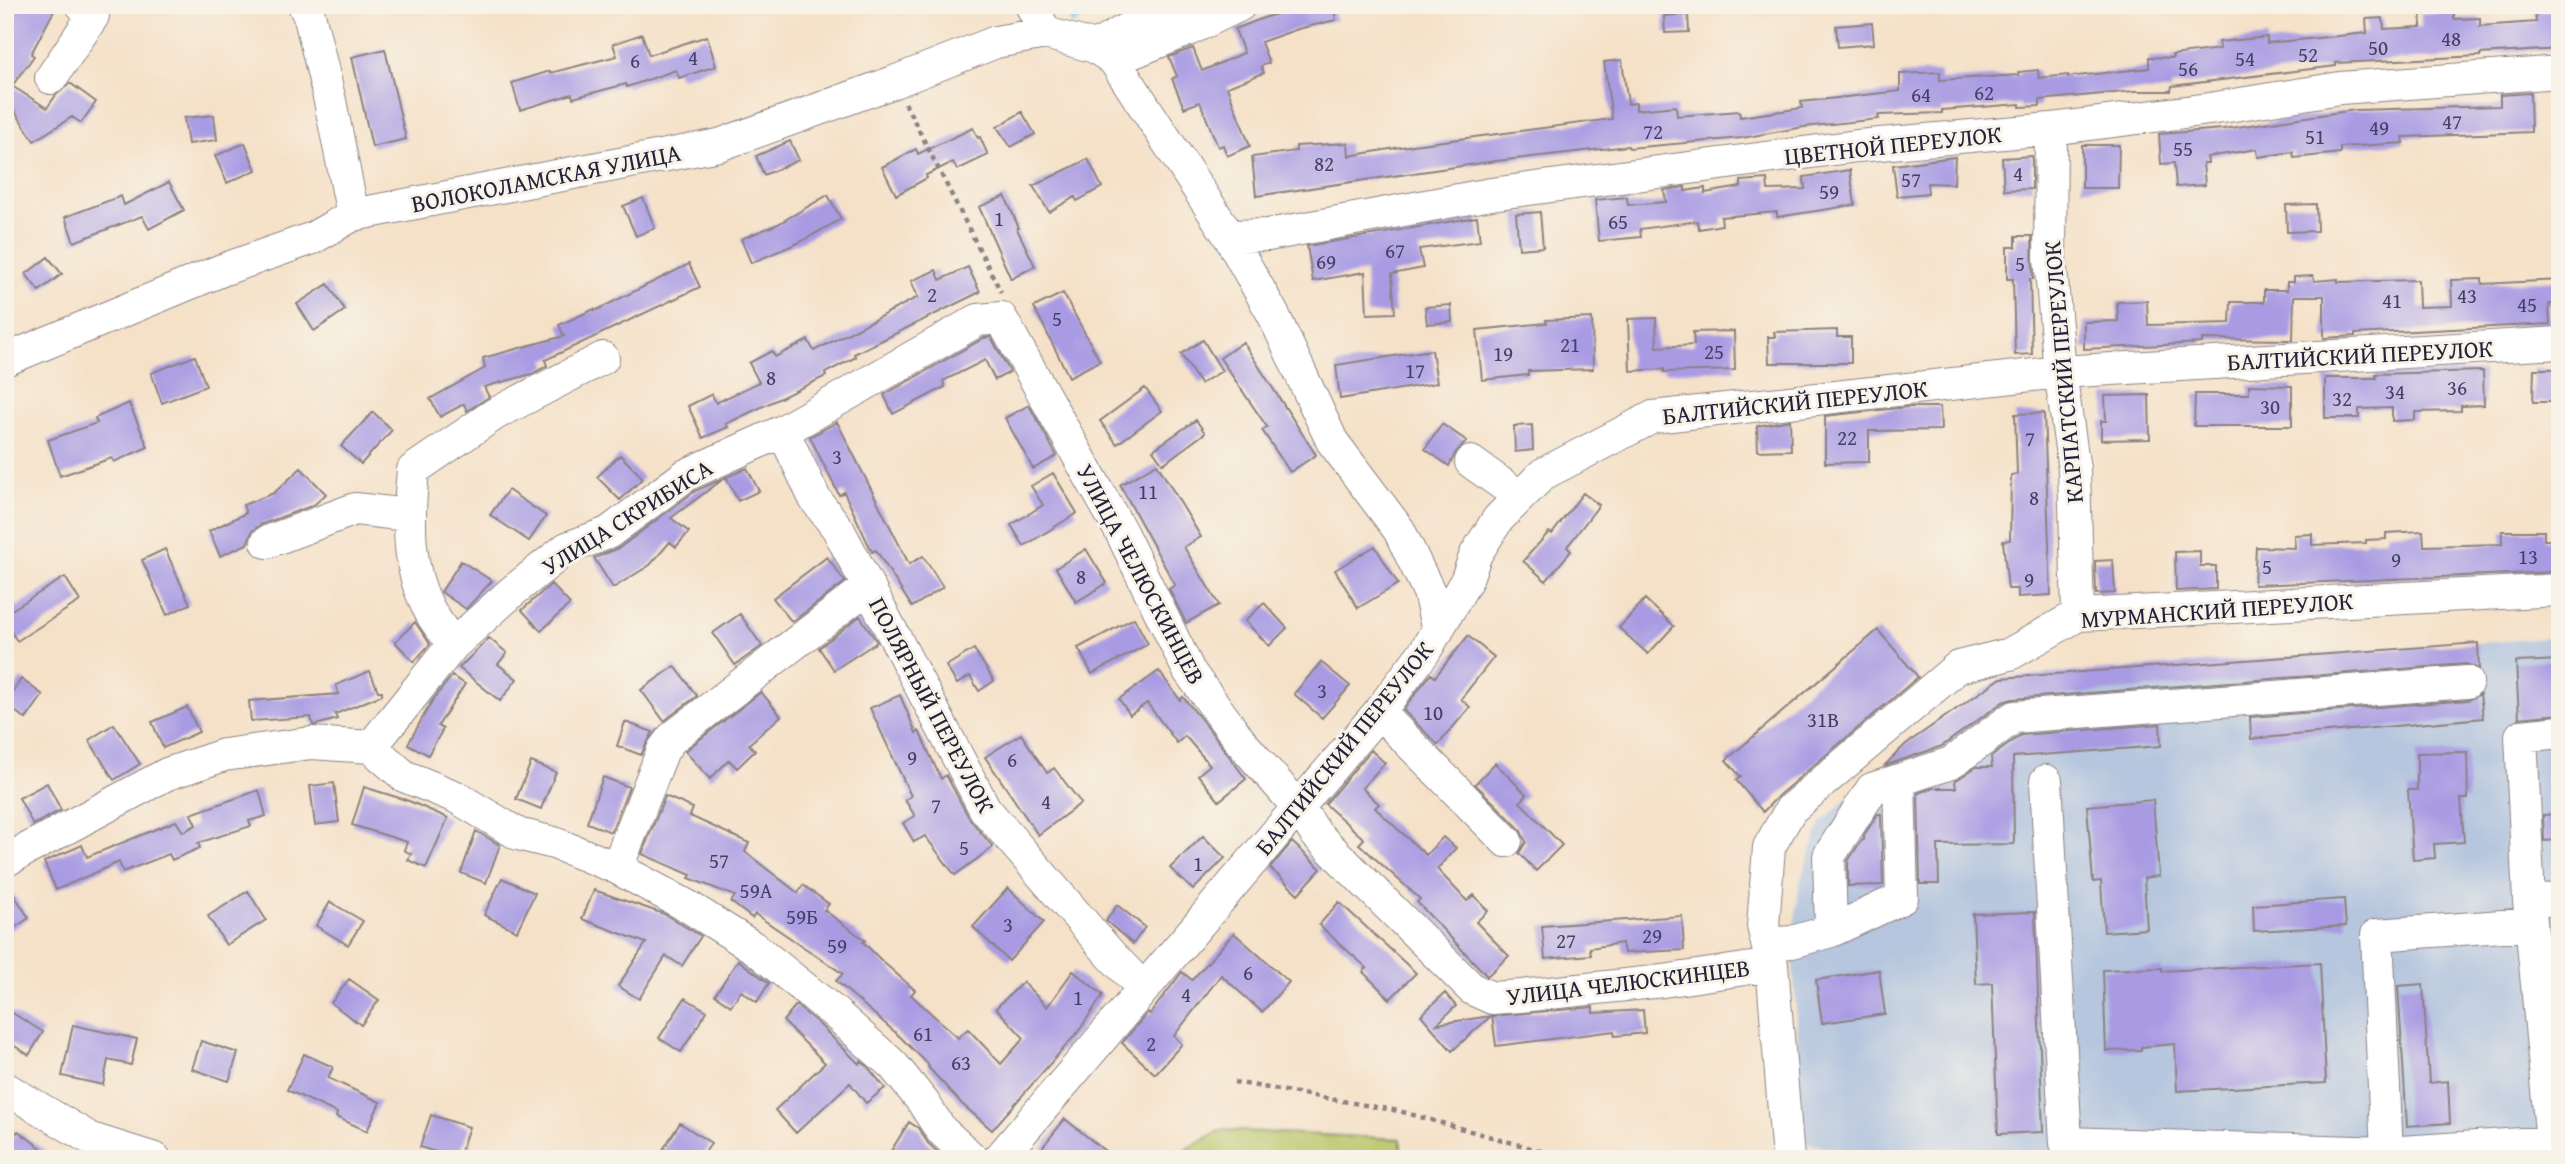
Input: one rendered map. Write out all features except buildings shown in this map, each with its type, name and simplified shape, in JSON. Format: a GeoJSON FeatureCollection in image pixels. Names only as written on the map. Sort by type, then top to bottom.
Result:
{"type":"FeatureCollection","features":[{"type":"Feature","properties":{"kind":"street"},"geometry":{"type":"LineString","coordinates":[[51,78],[93,16],[82,5]]}},
{"type":"Feature","properties":{"kind":"street"},"geometry":{"type":"LineString","coordinates":[[304,5],[310,18],[330,101],[353,215]]}},
{"type":"Feature","properties":{"kind":"street"},"geometry":{"type":"LineString","coordinates":[[1031,5],[1046,33]]}},
{"type":"Feature","properties":{"kind":"street"},"geometry":{"type":"LineString","coordinates":[[1105,54],[1170,5]]}},
{"type":"Feature","properties":{"kind":"street"},"geometry":{"type":"LineString","coordinates":[[1105,54],[1188,30],[1240,5]]}},
{"type":"Feature","properties":{"kind":"street","name":"ВОЛОКОЛАМСКАЯ УЛИЦА"},"geometry":{"type":"LineString","coordinates":[[5,360],[222,270],[313,238],[353,215],[719,145],[996,42],[1046,33],[1105,54]]}},
{"type":"Feature","properties":{"kind":"street"},"geometry":{"type":"LineString","coordinates":[[1105,54],[1229,236],[1274,316],[1332,441],[1399,530],[1429,592],[1438,630]]}},
{"type":"Feature","properties":{"kind":"street","name":"ЦВЕТНОЙ ПЕРЕУЛОК"},"geometry":{"type":"LineString","coordinates":[[1229,236],[1268,234],[1491,194],[1857,146],[2051,129],[2340,88],[2560,72]]}},
{"type":"Feature","properties":{"kind":"street","name":"КАРПАТСКИЙ ПЕРЕУЛОК"},"geometry":{"type":"LineString","coordinates":[[2051,129],[2050,258],[2060,372],[2074,469],[2078,615]]}},
{"type":"Feature","properties":{"kind":"street","name":"УЛИЦА СКРИБИСА"},"geometry":{"type":"LineString","coordinates":[[371,747],[453,645],[513,591],[567,548],[608,533],[686,475],[783,431],[1003,308]]}},
{"type":"Feature","properties":{"kind":"street","name":"УЛИЦА ЧЕЛЮСКИНЦЕВ"},"geometry":{"type":"LineString","coordinates":[[1003,308],[1121,532],[1189,671],[1241,742],[1299,808],[1316,834],[1472,989],[1492,998],[1663,981],[1770,955],[1792,942],[1830,932],[1902,898],[1899,780]]}},
{"type":"Feature","properties":{"kind":"street","name":"БАЛТИЙСКИЙ ПЕРЕУЛОК"},"geometry":{"type":"LineString","coordinates":[[999,1159],[1379,712],[1425,652],[1466,581],[1476,554],[1498,519],[1543,474],[1653,417],[2060,372],[2560,343]]}},
{"type":"Feature","properties":{"kind":"street"},"geometry":{"type":"LineString","coordinates":[[453,645],[430,612],[412,561],[408,515],[413,470],[495,414],[603,358]]}},
{"type":"Feature","properties":{"kind":"street","name":"ПОЛЯРНЫЙ ПЕРЕУЛОК"},"geometry":{"type":"LineString","coordinates":[[783,431],[815,499],[838,529],[985,809],[1111,956],[1143,988]]}},
{"type":"Feature","properties":{"kind":"street"},"geometry":{"type":"LineString","coordinates":[[1471,462],[1519,496]]}},
{"type":"Feature","properties":{"kind":"street"},"geometry":{"type":"LineString","coordinates":[[268,542],[355,509],[408,515]]}},
{"type":"Feature","properties":{"kind":"street"},"geometry":{"type":"LineString","coordinates":[[617,868],[663,750],[673,738],[868,587]]}},
{"type":"Feature","properties":{"kind":"street","name":"МУРМАНСКИЙ ПЕРЕУЛОК"},"geometry":{"type":"LineString","coordinates":[[1788,1159],[1770,955],[1763,926],[1769,847],[1791,809],[1958,667],[2010,654],[2078,615],[2560,590]]}},
{"type":"Feature","properties":{"kind":"street"},"geometry":{"type":"LineString","coordinates":[[1830,932],[1829,856],[1872,789],[1951,763],[2014,717],[2467,682]]}},
{"type":"Feature","properties":{"kind":"street"},"geometry":{"type":"LineString","coordinates":[[1379,712],[1506,841]]}},
{"type":"Feature","properties":{"kind":"street"},"geometry":{"type":"LineString","coordinates":[[2046,781],[2066,1143],[2387,1153],[2556,1142],[2540,908],[2521,736],[2560,732]]}},
{"type":"Feature","properties":{"kind":"street"},"geometry":{"type":"LineString","coordinates":[[5,861],[167,774],[224,755],[311,743],[371,747],[404,776],[456,797],[518,834],[554,843],[617,868],[756,949],[893,1065],[923,1102],[941,1130],[974,1159]]}},
{"type":"Feature","properties":{"kind":"street"},"geometry":{"type":"LineString","coordinates":[[2387,1153],[2377,935],[2540,908]]}},
{"type":"Feature","properties":{"kind":"street"},"geometry":{"type":"LineString","coordinates":[[5,1088],[91,1139],[155,1159]]}},
{"type":"Feature","properties":{"kind":"path"},"geometry":{"type":"LineString","coordinates":[[920,134],[1003,308]]}},
{"type":"Feature","properties":{"kind":"path"},"geometry":{"type":"LineString","coordinates":[[1234,1082],[1399,1111],[1570,1159]]}},
{"type":"Feature","properties":{"kind":"shaded area"},"geometry":{"type":"Polygon","coordinates":[[[2560,637],[2560,1159],[1838,1159],[1837,1150],[1803,1142],[1792,942],[1800,882],[1821,823],[1906,744],[2001,678],[2560,637]]]}},
{"type":"Feature","properties":{"kind":"green space"},"geometry":{"type":"Polygon","coordinates":[[[1221,1130],[1401,1139],[1401,1154],[1466,1159],[1168,1159],[1221,1130]]]}},
{"type":"Feature","properties":{"kind":"waterway"},"geometry":{"type":"LineString","coordinates":[[1073,21],[1103,5]]}}]}
